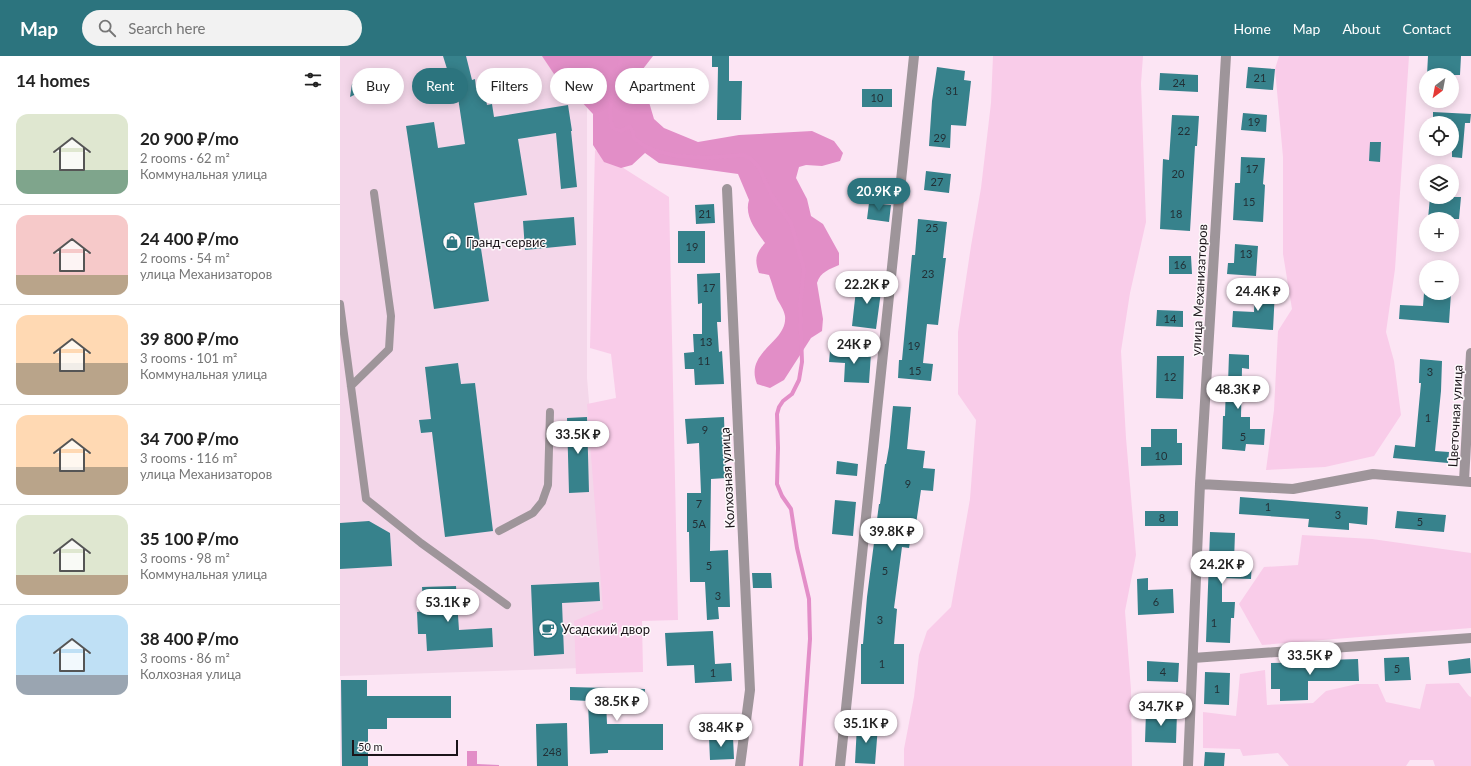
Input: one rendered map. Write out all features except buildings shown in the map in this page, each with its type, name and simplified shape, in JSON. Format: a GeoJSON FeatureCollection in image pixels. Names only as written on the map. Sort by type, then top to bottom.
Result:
{"type":"FeatureCollection","features":[{"type":"Feature","properties":{"kind":"street"},"geometry":{"type":"LineString","coordinates":[[840,766],[914,56]]}},
{"type":"Feature","properties":{"kind":"street","name":"улица Механизаторов"},"geometry":{"type":"LineString","coordinates":[[1188,766],[1200,484],[1226,56]]}},
{"type":"Feature","properties":{"kind":"street","name":"Колхозная улица"},"geometry":{"type":"LineString","coordinates":[[727,189],[750,690],[740,766]]}},
{"type":"Feature","properties":{"kind":"street","name":"Цветочная улица"},"geometry":{"type":"LineString","coordinates":[[1468,481],[1471,353]]}},
{"type":"Feature","properties":{"kind":"street"},"geometry":{"type":"LineString","coordinates":[[1200,484],[1294,489],[1373,474],[1468,481]]}},
{"type":"Feature","properties":{"kind":"street"},"geometry":{"type":"LineString","coordinates":[[1193,658],[1471,638]]}},
{"type":"Feature","properties":{"kind":"lane"},"geometry":{"type":"LineString","coordinates":[[351,386],[389,349],[391,316],[374,193]]}},
{"type":"Feature","properties":{"kind":"lane"},"geometry":{"type":"LineString","coordinates":[[340,304],[343,345],[351,386],[366,499],[421,543],[507,605]]}},
{"type":"Feature","properties":{"kind":"lane"},"geometry":{"type":"LineString","coordinates":[[499,532],[533,513],[542,502],[548,485],[550,412]]}},
{"type":"Feature","properties":{"kind":"shaded area"},"geometry":{"type":"Polygon","coordinates":[[[340,56],[587,56],[587,68],[550,68],[550,104],[587,104],[587,378],[612,667],[340,676],[340,56]]]}},
{"type":"Feature","properties":{"kind":"shaded area"},"geometry":{"type":"Polygon","coordinates":[[[542,56],[653,56],[644,68],[615,68],[615,104],[650,104],[654,119],[664,128],[698,142],[739,135],[812,131],[834,141],[843,153],[840,161],[822,166],[806,165],[799,167],[796,178],[807,199],[811,216],[823,224],[839,253],[839,265],[820,276],[818,279],[817,283],[823,319],[822,331],[811,338],[784,380],[770,388],[757,384],[755,373],[756,363],[780,333],[784,325],[785,316],[777,299],[769,275],[759,273],[756,260],[758,253],[765,243],[749,217],[749,200],[738,174],[659,163],[645,153],[632,165],[621,168],[604,162],[593,145],[593,114],[584,104],[607,104],[607,68],[550,68],[542,56]]]}},
{"type":"Feature","properties":{"kind":"shaded area"},"geometry":{"type":"Polygon","coordinates":[[[993,56],[1143,56],[1141,83],[1146,222],[1130,293],[1121,351],[1126,438],[1136,555],[1125,611],[1131,690],[1132,766],[904,766],[904,749],[914,697],[919,655],[927,631],[951,607],[970,499],[976,420],[958,394],[958,332],[981,188],[991,103],[993,56]]]}},
{"type":"Feature","properties":{"kind":"shaded area"},"geometry":{"type":"Polygon","coordinates":[[[1279,56],[1409,56],[1395,269],[1386,332],[1394,361],[1401,415],[1374,456],[1325,467],[1266,470],[1274,410],[1278,331],[1292,309],[1283,254],[1283,157],[1275,69],[1279,56]]]}},
{"type":"Feature","properties":{"kind":"shaded area"},"geometry":{"type":"Polygon","coordinates":[[[595,150],[669,197],[678,620],[642,621],[643,672],[576,674],[574,621],[603,609],[587,404],[616,398],[611,354],[590,348],[595,150]]]}},
{"type":"Feature","properties":{"kind":"shaded area"},"geometry":{"type":"Polygon","coordinates":[[[1302,535],[1372,539],[1471,553],[1471,628],[1262,645],[1239,604],[1264,567],[1298,565],[1302,535]]]}},
{"type":"Feature","properties":{"kind":"shaded area"},"geometry":{"type":"Polygon","coordinates":[[[1265,670],[1267,705],[1313,703],[1326,691],[1357,684],[1378,684],[1386,702],[1420,709],[1426,684],[1459,683],[1471,697],[1471,766],[1435,766],[1433,760],[1410,760],[1406,766],[1289,766],[1278,753],[1243,756],[1240,749],[1203,748],[1203,712],[1236,716],[1240,674],[1265,670]]]}},
{"type":"Feature","properties":{"kind":"shaded area"},"geometry":{"type":"Polygon","coordinates":[[[467,751],[477,751],[477,764],[499,766],[467,766],[467,751]]]}},
{"type":"Feature","properties":{"kind":"waterway"},"geometry":{"type":"LineString","coordinates":[[619,56],[621,60],[614,85],[610,113],[613,128],[620,131],[630,127],[634,138],[646,147],[677,156],[705,158],[744,155],[751,159],[758,166],[772,196],[791,223],[804,269],[800,306],[802,362],[799,380],[792,394],[783,401],[779,407],[777,414],[777,484],[782,496],[791,509],[797,548],[809,599],[810,639],[801,766]]}},
{"type":"Feature","properties":{"kind":"place","name":"Гранд-сервис"},"geometry":{"type":"Point","coordinates":[452,242]}},
{"type":"Feature","properties":{"kind":"place","name":"Усадский двор"},"geometry":{"type":"Point","coordinates":[548,629]}}]}
